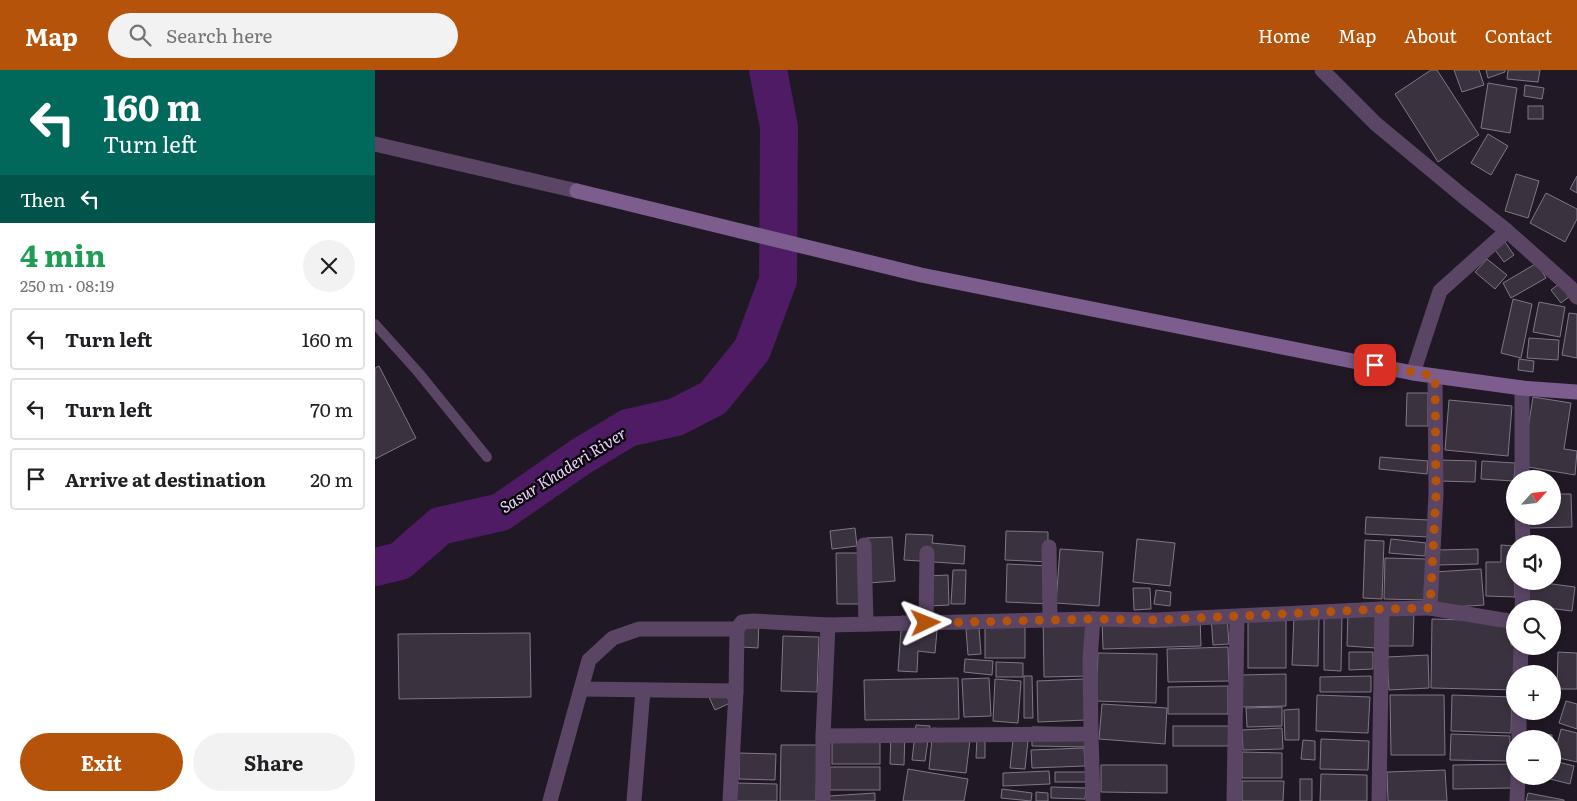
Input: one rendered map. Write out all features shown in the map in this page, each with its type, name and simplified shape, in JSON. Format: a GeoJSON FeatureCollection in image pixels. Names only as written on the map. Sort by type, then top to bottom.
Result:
{"type":"FeatureCollection","features":[{"type":"Feature","properties":{"kind":"street"},"geometry":{"type":"LineString","coordinates":[[1328,72],[1377,124],[1507,231],[1570,286],[1577,297]]}},
{"type":"Feature","properties":{"kind":"street"},"geometry":{"type":"LineString","coordinates":[[375,144],[921,275],[1413,373],[1521,388],[1577,392]]}},
{"type":"Feature","properties":{"kind":"street"},"geometry":{"type":"LineString","coordinates":[[1413,373],[1440,291],[1507,231]]}},
{"type":"Feature","properties":{"kind":"street"},"geometry":{"type":"LineString","coordinates":[[1430,608],[1436,494],[1435,376]]}},
{"type":"Feature","properties":{"kind":"street"},"geometry":{"type":"LineString","coordinates":[[1521,388],[1522,470]]}},
{"type":"Feature","properties":{"kind":"street"},"geometry":{"type":"LineString","coordinates":[[864,545],[866,624]]}},
{"type":"Feature","properties":{"kind":"street"},"geometry":{"type":"LineString","coordinates":[[1049,546],[1049,620]]}},
{"type":"Feature","properties":{"kind":"street"},"geometry":{"type":"LineString","coordinates":[[926,623],[927,553]]}},
{"type":"Feature","properties":{"kind":"street"},"geometry":{"type":"LineString","coordinates":[[731,801],[737,629],[742,622],[828,625],[1093,619],[1157,620],[1430,608],[1506,621]]}},
{"type":"Feature","properties":{"kind":"street"},"geometry":{"type":"LineString","coordinates":[[1379,801],[1382,609]]}},
{"type":"Feature","properties":{"kind":"street"},"geometry":{"type":"LineString","coordinates":[[1234,801],[1237,617]]}},
{"type":"Feature","properties":{"kind":"street"},"geometry":{"type":"LineString","coordinates":[[1093,619],[1090,658],[1093,801]]}},
{"type":"Feature","properties":{"kind":"street"},"geometry":{"type":"LineString","coordinates":[[823,801],[823,736],[828,625]]}},
{"type":"Feature","properties":{"kind":"street"},"geometry":{"type":"LineString","coordinates":[[550,801],[589,660],[613,638],[639,629],[737,629]]}},
{"type":"Feature","properties":{"kind":"street"},"geometry":{"type":"LineString","coordinates":[[581,689],[736,691]]}},
{"type":"Feature","properties":{"kind":"street"},"geometry":{"type":"LineString","coordinates":[[634,801],[643,690]]}},
{"type":"Feature","properties":{"kind":"street"},"geometry":{"type":"LineString","coordinates":[[823,736],[1091,734]]}},
{"type":"Feature","properties":{"kind":"street"},"geometry":{"type":"LineString","coordinates":[[1517,801],[1518,785]]}},
{"type":"Feature","properties":{"kind":"lane"},"geometry":{"type":"LineString","coordinates":[[375,324],[418,372],[487,457]]}},
{"type":"Feature","properties":{"kind":"building"},"geometry":{"type":"Polygon","coordinates":[[[1431,70],[1437,70],[1479,135],[1438,162],[1395,94],[1431,70]]]}},
{"type":"Feature","properties":{"kind":"building"},"geometry":{"type":"Polygon","coordinates":[[[1454,70],[1479,70],[1484,85],[1462,92],[1454,70]]]}},
{"type":"Feature","properties":{"kind":"building"},"geometry":{"type":"Polygon","coordinates":[[[1486,70],[1505,70],[1505,72],[1488,78],[1486,70]]]}},
{"type":"Feature","properties":{"kind":"building"},"geometry":{"type":"Polygon","coordinates":[[[1508,70],[1540,70],[1538,82],[1507,79],[1508,70]]]}},
{"type":"Feature","properties":{"kind":"building"},"geometry":{"type":"Polygon","coordinates":[[[1488,83],[1517,88],[1510,133],[1481,128],[1488,83]]]}},
{"type":"Feature","properties":{"kind":"building"},"geometry":{"type":"Polygon","coordinates":[[[1525,85],[1544,88],[1542,99],[1524,96],[1525,85]]]}},
{"type":"Feature","properties":{"kind":"building"},"geometry":{"type":"Polygon","coordinates":[[[1528,106],[1543,106],[1543,119],[1528,119],[1528,106]]]}},
{"type":"Feature","properties":{"kind":"building"},"geometry":{"type":"Polygon","coordinates":[[[1488,134],[1508,146],[1491,175],[1471,163],[1488,134]]]}},
{"type":"Feature","properties":{"kind":"building"},"geometry":{"type":"Polygon","coordinates":[[[1516,174],[1539,181],[1528,218],[1505,211],[1516,174]]]}},
{"type":"Feature","properties":{"kind":"building"},"geometry":{"type":"Polygon","coordinates":[[[1577,176],[1577,193],[1570,189],[1577,176]]]}},
{"type":"Feature","properties":{"kind":"building"},"geometry":{"type":"Polygon","coordinates":[[[1546,193],[1577,209],[1577,219],[1565,242],[1530,223],[1546,193]]]}},
{"type":"Feature","properties":{"kind":"building"},"geometry":{"type":"Polygon","coordinates":[[[1505,242],[1514,255],[1504,262],[1495,250],[1505,242]]]}},
{"type":"Feature","properties":{"kind":"building"},"geometry":{"type":"Polygon","coordinates":[[[1487,259],[1507,275],[1495,289],[1475,272],[1487,259]]]}},
{"type":"Feature","properties":{"kind":"building"},"geometry":{"type":"Polygon","coordinates":[[[1537,263],[1546,278],[1511,298],[1503,283],[1537,263]]]}},
{"type":"Feature","properties":{"kind":"building"},"geometry":{"type":"Polygon","coordinates":[[[1560,283],[1570,296],[1561,303],[1551,290],[1560,283]]]}},
{"type":"Feature","properties":{"kind":"building"},"geometry":{"type":"Polygon","coordinates":[[[1513,299],[1532,304],[1521,358],[1501,353],[1513,299]]]}},
{"type":"Feature","properties":{"kind":"building"},"geometry":{"type":"Polygon","coordinates":[[[1539,302],[1565,307],[1560,337],[1533,332],[1539,302]]]}},
{"type":"Feature","properties":{"kind":"building"},"geometry":{"type":"Polygon","coordinates":[[[1569,313],[1577,314],[1577,358],[1562,355],[1569,313]]]}},
{"type":"Feature","properties":{"kind":"building"},"geometry":{"type":"Polygon","coordinates":[[[1529,338],[1559,340],[1558,360],[1527,358],[1529,338]]]}},
{"type":"Feature","properties":{"kind":"building"},"geometry":{"type":"Polygon","coordinates":[[[1519,359],[1534,361],[1533,372],[1518,370],[1519,359]]]}},
{"type":"Feature","properties":{"kind":"building"},"geometry":{"type":"Polygon","coordinates":[[[379,366],[416,438],[375,459],[375,368],[379,366]]]}},
{"type":"Feature","properties":{"kind":"building"},"geometry":{"type":"Polygon","coordinates":[[[1407,393],[1428,393],[1428,426],[1406,426],[1407,393]]]}},
{"type":"Feature","properties":{"kind":"building"},"geometry":{"type":"Polygon","coordinates":[[[1533,397],[1571,403],[1564,449],[1577,451],[1575,475],[1561,473],[1561,470],[1546,470],[1522,466],[1533,397]]]}},
{"type":"Feature","properties":{"kind":"building"},"geometry":{"type":"Polygon","coordinates":[[[1449,400],[1512,406],[1508,456],[1445,450],[1449,400]]]}},
{"type":"Feature","properties":{"kind":"building"},"geometry":{"type":"Polygon","coordinates":[[[1380,457],[1428,461],[1427,474],[1379,469],[1380,457]]]}},
{"type":"Feature","properties":{"kind":"building"},"geometry":{"type":"Polygon","coordinates":[[[1440,460],[1476,461],[1475,482],[1439,481],[1440,460]]]}},
{"type":"Feature","properties":{"kind":"building"},"geometry":{"type":"Polygon","coordinates":[[[1482,461],[1515,463],[1515,470],[1506,470],[1506,481],[1481,479],[1482,461]]]}},
{"type":"Feature","properties":{"kind":"building"},"geometry":{"type":"Polygon","coordinates":[[[1561,494],[1571,494],[1572,527],[1529,528],[1529,525],[1561,525],[1561,494]]]}},
{"type":"Feature","properties":{"kind":"building"},"geometry":{"type":"Polygon","coordinates":[[[1366,517],[1429,520],[1429,537],[1365,534],[1366,517]]]}},
{"type":"Feature","properties":{"kind":"building"},"geometry":{"type":"Polygon","coordinates":[[[855,528],[857,546],[832,549],[830,531],[855,528]]]}},
{"type":"Feature","properties":{"kind":"building"},"geometry":{"type":"Polygon","coordinates":[[[1006,531],[1048,532],[1048,562],[1005,560],[1006,531]]]}},
{"type":"Feature","properties":{"kind":"building"},"geometry":{"type":"Polygon","coordinates":[[[906,534],[933,535],[932,543],[965,546],[964,564],[904,560],[906,534]]]}},
{"type":"Feature","properties":{"kind":"building"},"geometry":{"type":"Polygon","coordinates":[[[892,537],[895,581],[869,583],[866,538],[892,537]]]}},
{"type":"Feature","properties":{"kind":"building"},"geometry":{"type":"Polygon","coordinates":[[[1137,539],[1175,543],[1170,586],[1133,582],[1137,539]]]}},
{"type":"Feature","properties":{"kind":"building"},"geometry":{"type":"Polygon","coordinates":[[[1391,539],[1426,543],[1425,556],[1389,553],[1391,539]]]}},
{"type":"Feature","properties":{"kind":"building"},"geometry":{"type":"Polygon","coordinates":[[[1365,540],[1384,541],[1382,599],[1363,598],[1365,540]]]}},
{"type":"Feature","properties":{"kind":"building"},"geometry":{"type":"Polygon","coordinates":[[[1501,545],[1506,545],[1506,590],[1515,590],[1515,597],[1486,596],[1486,562],[1501,562],[1501,545]]]}},
{"type":"Feature","properties":{"kind":"building"},"geometry":{"type":"Polygon","coordinates":[[[1060,549],[1103,552],[1099,606],[1056,603],[1060,549]]]}},
{"type":"Feature","properties":{"kind":"building"},"geometry":{"type":"Polygon","coordinates":[[[1478,549],[1478,564],[1438,565],[1438,550],[1478,549]]]}},
{"type":"Feature","properties":{"kind":"building"},"geometry":{"type":"Polygon","coordinates":[[[836,553],[861,553],[860,604],[837,604],[836,553]]]}},
{"type":"Feature","properties":{"kind":"building"},"geometry":{"type":"Polygon","coordinates":[[[1385,558],[1427,559],[1427,600],[1384,599],[1385,558]]]}},
{"type":"Feature","properties":{"kind":"building"},"geometry":{"type":"Polygon","coordinates":[[[1007,564],[1052,566],[1050,604],[1006,602],[1007,564]]]}},
{"type":"Feature","properties":{"kind":"building"},"geometry":{"type":"Polygon","coordinates":[[[1481,569],[1484,605],[1437,608],[1434,572],[1481,569]]]}},
{"type":"Feature","properties":{"kind":"building"},"geometry":{"type":"Polygon","coordinates":[[[953,570],[966,570],[965,604],[951,604],[953,570]]]}},
{"type":"Feature","properties":{"kind":"building"},"geometry":{"type":"Polygon","coordinates":[[[948,575],[949,605],[928,606],[927,576],[948,575]]]}},
{"type":"Feature","properties":{"kind":"building"},"geometry":{"type":"Polygon","coordinates":[[[1561,585],[1575,587],[1572,611],[1561,610],[1561,600],[1524,600],[1527,590],[1561,590],[1561,585]]]}},
{"type":"Feature","properties":{"kind":"building"},"geometry":{"type":"Polygon","coordinates":[[[1133,588],[1150,588],[1151,609],[1134,610],[1133,588]]]}},
{"type":"Feature","properties":{"kind":"building"},"geometry":{"type":"Polygon","coordinates":[[[1156,590],[1171,592],[1170,606],[1154,604],[1156,590]]]}},
{"type":"Feature","properties":{"kind":"building"},"geometry":{"type":"Polygon","coordinates":[[[1348,610],[1377,612],[1376,648],[1347,646],[1348,610]]]}},
{"type":"Feature","properties":{"kind":"building"},"geometry":{"type":"Polygon","coordinates":[[[1387,610],[1414,611],[1413,646],[1387,646],[1387,610]]]}},
{"type":"Feature","properties":{"kind":"building"},"geometry":{"type":"Polygon","coordinates":[[[1088,613],[1089,676],[1044,677],[1043,614],[1088,613]]]}},
{"type":"Feature","properties":{"kind":"building"},"geometry":{"type":"Polygon","coordinates":[[[1248,613],[1286,613],[1286,668],[1248,668],[1248,613]]]}},
{"type":"Feature","properties":{"kind":"building"},"geometry":{"type":"Polygon","coordinates":[[[1324,615],[1342,615],[1341,671],[1324,670],[1324,615]]]}},
{"type":"Feature","properties":{"kind":"building"},"geometry":{"type":"Polygon","coordinates":[[[902,616],[938,619],[935,653],[918,651],[917,672],[898,671],[902,616]]]}},
{"type":"Feature","properties":{"kind":"building"},"geometry":{"type":"Polygon","coordinates":[[[1200,616],[1201,646],[1103,649],[1102,619],[1200,616]]]}},
{"type":"Feature","properties":{"kind":"building"},"geometry":{"type":"Polygon","coordinates":[[[1227,616],[1229,644],[1213,645],[1211,617],[1227,616]]]}},
{"type":"Feature","properties":{"kind":"building"},"geometry":{"type":"Polygon","coordinates":[[[1506,616],[1506,655],[1515,655],[1515,665],[1506,665],[1506,690],[1431,688],[1432,619],[1466,620],[1506,616]]]}},
{"type":"Feature","properties":{"kind":"building"},"geometry":{"type":"Polygon","coordinates":[[[1294,617],[1319,618],[1318,666],[1292,665],[1294,617]]]}},
{"type":"Feature","properties":{"kind":"building"},"geometry":{"type":"Polygon","coordinates":[[[743,618],[759,619],[758,648],[742,647],[743,618]]]}},
{"type":"Feature","properties":{"kind":"building"},"geometry":{"type":"Polygon","coordinates":[[[985,620],[1025,620],[1025,658],[985,658],[985,620]]]}},
{"type":"Feature","properties":{"kind":"building"},"geometry":{"type":"Polygon","coordinates":[[[979,628],[981,654],[968,655],[966,629],[979,628]]]}},
{"type":"Feature","properties":{"kind":"building"},"geometry":{"type":"Polygon","coordinates":[[[530,633],[531,697],[399,699],[398,634],[530,633]]]}},
{"type":"Feature","properties":{"kind":"building"},"geometry":{"type":"Polygon","coordinates":[[[783,636],[819,637],[817,692],[781,691],[783,636]]]}},
{"type":"Feature","properties":{"kind":"building"},"geometry":{"type":"Polygon","coordinates":[[[1228,647],[1229,681],[1168,682],[1167,649],[1228,647]]]}},
{"type":"Feature","properties":{"kind":"building"},"geometry":{"type":"Polygon","coordinates":[[[1349,652],[1373,652],[1373,669],[1349,670],[1349,652]]]}},
{"type":"Feature","properties":{"kind":"building"},"geometry":{"type":"Polygon","coordinates":[[[1561,652],[1577,653],[1577,689],[1561,689],[1561,665],[1558,665],[1558,655],[1561,655],[1561,652]]]}},
{"type":"Feature","properties":{"kind":"building"},"geometry":{"type":"Polygon","coordinates":[[[1098,653],[1157,654],[1156,703],[1096,701],[1098,653]]]}},
{"type":"Feature","properties":{"kind":"building"},"geometry":{"type":"Polygon","coordinates":[[[1428,655],[1429,688],[1389,690],[1387,657],[1428,655]]]}},
{"type":"Feature","properties":{"kind":"building"},"geometry":{"type":"Polygon","coordinates":[[[965,659],[993,661],[992,675],[964,672],[965,659]]]}},
{"type":"Feature","properties":{"kind":"building"},"geometry":{"type":"Polygon","coordinates":[[[996,662],[1023,663],[1023,677],[996,677],[996,662]]]}},
{"type":"Feature","properties":{"kind":"building"},"geometry":{"type":"Polygon","coordinates":[[[1286,674],[1286,706],[1241,707],[1240,675],[1286,674]]]}},
{"type":"Feature","properties":{"kind":"building"},"geometry":{"type":"Polygon","coordinates":[[[1024,676],[1032,676],[1033,718],[1024,718],[1024,676]]]}},
{"type":"Feature","properties":{"kind":"building"},"geometry":{"type":"Polygon","coordinates":[[[1371,676],[1371,692],[1320,692],[1320,677],[1371,676]]]}},
{"type":"Feature","properties":{"kind":"building"},"geometry":{"type":"Polygon","coordinates":[[[958,678],[959,719],[865,720],[864,680],[958,678]]]}},
{"type":"Feature","properties":{"kind":"building"},"geometry":{"type":"Polygon","coordinates":[[[989,678],[991,716],[964,717],[962,679],[989,678]]]}},
{"type":"Feature","properties":{"kind":"building"},"geometry":{"type":"Polygon","coordinates":[[[995,679],[1021,681],[1018,723],[993,721],[995,679]]]}},
{"type":"Feature","properties":{"kind":"building"},"geometry":{"type":"Polygon","coordinates":[[[1084,679],[1086,720],[1038,722],[1037,681],[1084,679]]]}},
{"type":"Feature","properties":{"kind":"building"},"geometry":{"type":"Polygon","coordinates":[[[1228,686],[1228,714],[1168,714],[1168,687],[1228,686]]]}},
{"type":"Feature","properties":{"kind":"building"},"geometry":{"type":"Polygon","coordinates":[[[723,688],[730,703],[715,710],[708,695],[723,688]]]}},
{"type":"Feature","properties":{"kind":"building"},"geometry":{"type":"Polygon","coordinates":[[[1317,695],[1370,697],[1368,733],[1316,731],[1317,695]]]}},
{"type":"Feature","properties":{"kind":"building"},"geometry":{"type":"Polygon","coordinates":[[[1390,695],[1444,695],[1445,755],[1391,755],[1390,695]]]}},
{"type":"Feature","properties":{"kind":"building"},"geometry":{"type":"Polygon","coordinates":[[[1452,695],[1506,697],[1506,720],[1511,720],[1511,730],[1506,730],[1506,733],[1451,731],[1452,695]]]}},
{"type":"Feature","properties":{"kind":"building"},"geometry":{"type":"Polygon","coordinates":[[[1566,701],[1577,704],[1577,729],[1559,723],[1566,701]]]}},
{"type":"Feature","properties":{"kind":"building"},"geometry":{"type":"Polygon","coordinates":[[[1102,704],[1167,708],[1165,744],[1099,739],[1102,704]]]}},
{"type":"Feature","properties":{"kind":"building"},"geometry":{"type":"Polygon","coordinates":[[[1282,707],[1282,726],[1247,727],[1246,708],[1282,707]]]}},
{"type":"Feature","properties":{"kind":"building"},"geometry":{"type":"Polygon","coordinates":[[[1299,709],[1299,740],[1285,740],[1284,710],[1299,709]]]}},
{"type":"Feature","properties":{"kind":"building"},"geometry":{"type":"Polygon","coordinates":[[[916,725],[930,726],[925,761],[912,760],[916,725]]]}},
{"type":"Feature","properties":{"kind":"building"},"geometry":{"type":"Polygon","coordinates":[[[1173,726],[1230,726],[1230,746],[1173,746],[1173,726]]]}},
{"type":"Feature","properties":{"kind":"building"},"geometry":{"type":"Polygon","coordinates":[[[1032,727],[1090,728],[1090,747],[1032,746],[1032,727]]]}},
{"type":"Feature","properties":{"kind":"building"},"geometry":{"type":"Polygon","coordinates":[[[933,728],[971,732],[966,773],[929,769],[933,728]]]}},
{"type":"Feature","properties":{"kind":"building"},"geometry":{"type":"Polygon","coordinates":[[[1282,728],[1283,749],[1243,750],[1242,730],[1282,728]]]}},
{"type":"Feature","properties":{"kind":"building"},"geometry":{"type":"Polygon","coordinates":[[[1014,730],[1029,731],[1025,769],[1010,768],[1014,730]]]}},
{"type":"Feature","properties":{"kind":"building"},"geometry":{"type":"Polygon","coordinates":[[[1561,730],[1577,733],[1577,762],[1561,759],[1561,730]]]}},
{"type":"Feature","properties":{"kind":"building"},"geometry":{"type":"Polygon","coordinates":[[[832,731],[880,731],[880,764],[832,764],[832,731]]]}},
{"type":"Feature","properties":{"kind":"building"},"geometry":{"type":"Polygon","coordinates":[[[891,731],[905,731],[904,765],[890,764],[891,731]]]}},
{"type":"Feature","properties":{"kind":"building"},"geometry":{"type":"Polygon","coordinates":[[[1451,734],[1506,736],[1506,761],[1450,760],[1451,734]]]}},
{"type":"Feature","properties":{"kind":"building"},"geometry":{"type":"Polygon","coordinates":[[[977,737],[985,737],[985,758],[976,758],[977,737]]]}},
{"type":"Feature","properties":{"kind":"building"},"geometry":{"type":"Polygon","coordinates":[[[1321,739],[1369,741],[1368,770],[1320,769],[1321,739]]]}},
{"type":"Feature","properties":{"kind":"building"},"geometry":{"type":"Polygon","coordinates":[[[1303,740],[1315,741],[1315,760],[1301,759],[1303,740]]]}},
{"type":"Feature","properties":{"kind":"building"},"geometry":{"type":"Polygon","coordinates":[[[781,745],[817,745],[816,801],[780,801],[781,745]]]}},
{"type":"Feature","properties":{"kind":"building"},"geometry":{"type":"Polygon","coordinates":[[[1084,748],[1085,766],[1032,768],[1031,750],[1084,748]]]}},
{"type":"Feature","properties":{"kind":"building"},"geometry":{"type":"Polygon","coordinates":[[[1242,752],[1282,753],[1282,778],[1242,778],[1242,752]]]}},
{"type":"Feature","properties":{"kind":"building"},"geometry":{"type":"Polygon","coordinates":[[[739,753],[776,754],[775,780],[739,779],[739,753]]]}},
{"type":"Feature","properties":{"kind":"building"},"geometry":{"type":"Polygon","coordinates":[[[1561,763],[1574,766],[1570,784],[1561,782],[1561,763]]]}},
{"type":"Feature","properties":{"kind":"building"},"geometry":{"type":"Polygon","coordinates":[[[1506,764],[1506,785],[1512,785],[1512,788],[1453,789],[1453,765],[1506,764]]]}},
{"type":"Feature","properties":{"kind":"building"},"geometry":{"type":"Polygon","coordinates":[[[1101,765],[1167,765],[1167,793],[1101,792],[1101,765]]]}},
{"type":"Feature","properties":{"kind":"building"},"geometry":{"type":"Polygon","coordinates":[[[830,767],[880,767],[880,790],[830,790],[830,767]]]}},
{"type":"Feature","properties":{"kind":"building"},"geometry":{"type":"Polygon","coordinates":[[[908,769],[968,779],[964,801],[903,801],[908,769]]]}},
{"type":"Feature","properties":{"kind":"building"},"geometry":{"type":"Polygon","coordinates":[[[1445,770],[1447,801],[1388,801],[1387,772],[1445,770]]]}},
{"type":"Feature","properties":{"kind":"building"},"geometry":{"type":"Polygon","coordinates":[[[1049,771],[1050,784],[1003,786],[1003,773],[1049,771]]]}},
{"type":"Feature","properties":{"kind":"building"},"geometry":{"type":"Polygon","coordinates":[[[1055,772],[1086,772],[1086,782],[1055,782],[1055,772]]]}},
{"type":"Feature","properties":{"kind":"building"},"geometry":{"type":"Polygon","coordinates":[[[1321,774],[1367,775],[1367,801],[1320,801],[1321,774]]]}},
{"type":"Feature","properties":{"kind":"building"},"geometry":{"type":"Polygon","coordinates":[[[1300,779],[1312,779],[1312,801],[1300,801],[1300,779]]]}},
{"type":"Feature","properties":{"kind":"building"},"geometry":{"type":"Polygon","coordinates":[[[1242,781],[1284,781],[1283,801],[1242,801],[1242,781]]]}},
{"type":"Feature","properties":{"kind":"building"},"geometry":{"type":"Polygon","coordinates":[[[735,783],[777,784],[777,801],[735,801],[735,783]]]}},
{"type":"Feature","properties":{"kind":"building"},"geometry":{"type":"Polygon","coordinates":[[[1051,787],[1086,788],[1085,799],[1051,798],[1051,787]]]}},
{"type":"Feature","properties":{"kind":"building"},"geometry":{"type":"Polygon","coordinates":[[[1002,789],[1032,793],[1031,801],[1001,798],[1002,789]]]}},
{"type":"Feature","properties":{"kind":"building"},"geometry":{"type":"Polygon","coordinates":[[[1036,792],[1048,793],[1048,801],[1036,801],[1036,792]]]}},
{"type":"Feature","properties":{"kind":"building"},"geometry":{"type":"Polygon","coordinates":[[[875,793],[875,801],[829,801],[829,796],[875,793]]]}},
{"type":"Feature","properties":{"kind":"building"},"geometry":{"type":"Polygon","coordinates":[[[1528,793],[1564,800],[1564,801],[1526,801],[1528,793]]]}},
{"type":"Feature","properties":{"kind":"waterway","name":"Sasur Khaderi River"},"geometry":{"type":"LineString","coordinates":[[375,567],[400,561],[440,526],[501,512],[580,457],[628,428],[676,417],[713,398],[752,350],[778,280],[779,127],[768,70]]}},
{"type":"Feature","properties":{"kind":"route"},"geometry":{"type":"LineString","coordinates":[[926,623],[1093,619],[1157,620],[1430,608],[1436,494],[1435,376],[1375,365]]}}]}
